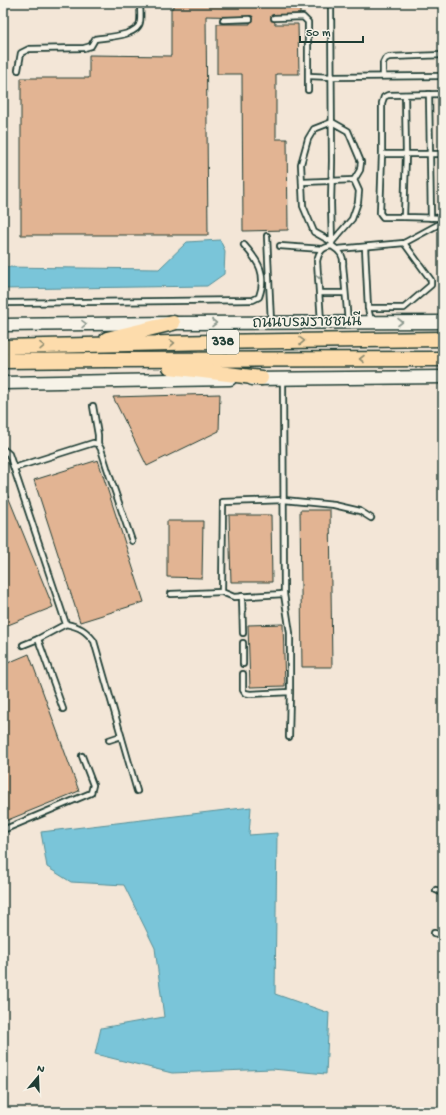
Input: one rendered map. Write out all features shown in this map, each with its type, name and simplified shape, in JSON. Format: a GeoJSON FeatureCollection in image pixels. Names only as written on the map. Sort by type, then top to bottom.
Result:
{"type":"FeatureCollection","features":[{"type":"Feature","properties":{"kind":"highway"},"geometry":{"type":"LineString","coordinates":[[79,345],[172,323]]}},
{"type":"Feature","properties":{"kind":"highway","name":"ถนนบรมราชชนนี"},"geometry":{"type":"LineString","coordinates":[[3,347],[212,342],[443,340]]}},
{"type":"Feature","properties":{"kind":"highway","name":"338"},"geometry":{"type":"LineString","coordinates":[[3,362],[107,360],[443,359]]}},
{"type":"Feature","properties":{"kind":"highway"},"geometry":{"type":"LineString","coordinates":[[107,360],[261,378]]}},
{"type":"Feature","properties":{"kind":"main road"},"geometry":{"type":"LineString","coordinates":[[3,325],[443,322]]}},
{"type":"Feature","properties":{"kind":"main road"},"geometry":{"type":"LineString","coordinates":[[3,384],[261,378],[443,377]]}},
{"type":"Feature","properties":{"kind":"lane"},"geometry":{"type":"LineString","coordinates":[[18,70],[21,53],[29,50],[84,48],[91,46],[95,39],[134,31],[140,22],[140,3]]}},
{"type":"Feature","properties":{"kind":"lane"},"geometry":{"type":"LineString","coordinates":[[331,3],[332,244]]}},
{"type":"Feature","properties":{"kind":"lane"},"geometry":{"type":"LineString","coordinates":[[274,18],[304,17],[308,22],[308,90]]}},
{"type":"Feature","properties":{"kind":"lane"},"geometry":{"type":"LineString","coordinates":[[223,20],[250,19]]}},
{"type":"Feature","properties":{"kind":"lane"},"geometry":{"type":"LineString","coordinates":[[383,76],[383,63],[385,58],[443,55]]}},
{"type":"Feature","properties":{"kind":"lane"},"geometry":{"type":"LineString","coordinates":[[309,76],[443,76]]}},
{"type":"Feature","properties":{"kind":"lane"},"geometry":{"type":"LineString","coordinates":[[429,94],[431,218]]}},
{"type":"Feature","properties":{"kind":"lane"},"geometry":{"type":"LineString","coordinates":[[443,94],[388,95],[384,97],[382,103],[380,213],[382,218],[443,218]]}},
{"type":"Feature","properties":{"kind":"lane"},"geometry":{"type":"LineString","coordinates":[[404,217],[406,154],[405,95]]}},
{"type":"Feature","properties":{"kind":"lane"},"geometry":{"type":"LineString","coordinates":[[332,122],[348,131],[360,162],[360,170],[354,180]]}},
{"type":"Feature","properties":{"kind":"lane"},"geometry":{"type":"LineString","coordinates":[[332,122],[314,129],[311,134],[301,164],[303,206],[314,232],[338,249],[344,260],[343,265],[348,322]]}},
{"type":"Feature","properties":{"kind":"lane"},"geometry":{"type":"LineString","coordinates":[[382,154],[443,154]]}},
{"type":"Feature","properties":{"kind":"lane"},"geometry":{"type":"LineString","coordinates":[[302,182],[354,180]]}},
{"type":"Feature","properties":{"kind":"lane"},"geometry":{"type":"LineString","coordinates":[[322,322],[317,261],[318,254],[322,249],[332,244],[352,219],[358,202],[359,191],[354,180]]}},
{"type":"Feature","properties":{"kind":"lane"},"geometry":{"type":"LineString","coordinates":[[338,249],[404,243],[443,222]]}},
{"type":"Feature","properties":{"kind":"lane"},"geometry":{"type":"LineString","coordinates":[[267,236],[271,322]]}},
{"type":"Feature","properties":{"kind":"lane"},"geometry":{"type":"LineString","coordinates":[[368,308],[404,308],[431,285],[431,280],[404,243]]}},
{"type":"Feature","properties":{"kind":"lane"},"geometry":{"type":"LineString","coordinates":[[3,303],[253,300],[259,297],[262,288],[262,270],[253,255],[244,245]]}},
{"type":"Feature","properties":{"kind":"lane"},"geometry":{"type":"LineString","coordinates":[[280,246],[322,249]]}},
{"type":"Feature","properties":{"kind":"lane"},"geometry":{"type":"LineString","coordinates":[[365,247],[368,308],[371,322]]}},
{"type":"Feature","properties":{"kind":"lane"},"geometry":{"type":"LineString","coordinates":[[320,293],[345,293]]}},
{"type":"Feature","properties":{"kind":"lane"},"geometry":{"type":"LineString","coordinates":[[283,378],[284,594],[290,633],[288,737]]}},
{"type":"Feature","properties":{"kind":"lane"},"geometry":{"type":"LineString","coordinates":[[92,406],[98,436],[98,444],[132,541]]}},
{"type":"Feature","properties":{"kind":"lane"},"geometry":{"type":"LineString","coordinates":[[14,468],[93,443],[98,444]]}},
{"type":"Feature","properties":{"kind":"lane"},"geometry":{"type":"LineString","coordinates":[[3,449],[9,454],[66,624]]}},
{"type":"Feature","properties":{"kind":"lane"},"geometry":{"type":"LineString","coordinates":[[222,592],[223,502],[284,500],[334,505],[360,511],[371,518]]}},
{"type":"Feature","properties":{"kind":"lane"},"geometry":{"type":"LineString","coordinates":[[171,594],[222,592],[234,597],[284,594]]}},
{"type":"Feature","properties":{"kind":"lane"},"geometry":{"type":"LineString","coordinates":[[242,596],[243,633]]}},
{"type":"Feature","properties":{"kind":"lane"},"geometry":{"type":"LineString","coordinates":[[23,645],[66,624],[76,626],[86,631],[94,640],[137,791]]}},
{"type":"Feature","properties":{"kind":"lane"},"geometry":{"type":"LineString","coordinates":[[38,638],[63,709]]}},
{"type":"Feature","properties":{"kind":"lane"},"geometry":{"type":"LineString","coordinates":[[243,643],[243,664]]}},
{"type":"Feature","properties":{"kind":"lane"},"geometry":{"type":"LineString","coordinates":[[243,674],[243,690],[245,693],[290,692]]}},
{"type":"Feature","properties":{"kind":"lane"},"geometry":{"type":"LineString","coordinates":[[109,740],[121,736]]}},
{"type":"Feature","properties":{"kind":"lane"},"geometry":{"type":"LineString","coordinates":[[3,830],[91,793],[93,785],[82,756]]}},
{"type":"Feature","properties":{"kind":"lane"},"geometry":{"type":"LineString","coordinates":[[436,890],[443,893]]}},
{"type":"Feature","properties":{"kind":"lane"},"geometry":{"type":"LineString","coordinates":[[434,933],[443,935]]}},
{"type":"Feature","properties":{"kind":"water"},"geometry":{"type":"Polygon","coordinates":[[[220,240],[225,251],[224,274],[207,286],[3,289],[3,267],[159,269],[187,242],[220,240]]]}},
{"type":"Feature","properties":{"kind":"water"},"geometry":{"type":"Polygon","coordinates":[[[251,807],[249,835],[277,833],[275,994],[329,1013],[326,1074],[272,1069],[172,1073],[95,1054],[101,1028],[164,1017],[155,948],[124,885],[71,882],[47,867],[41,832],[251,807]]]}},
{"type":"Feature","properties":{"kind":"building"},"geometry":{"type":"Polygon","coordinates":[[[173,3],[300,3],[300,16],[274,18],[275,24],[298,24],[299,74],[276,74],[276,139],[287,139],[288,230],[243,231],[242,74],[217,74],[217,24],[250,24],[250,17],[206,16],[208,235],[21,235],[21,78],[89,78],[89,55],[171,56],[171,8],[173,8],[173,3]]]}},
{"type":"Feature","properties":{"kind":"building"},"geometry":{"type":"Polygon","coordinates":[[[220,394],[219,431],[147,466],[113,397],[220,394]]]}},
{"type":"Feature","properties":{"kind":"building"},"geometry":{"type":"Polygon","coordinates":[[[98,460],[144,602],[80,622],[34,480],[98,460]]]}},
{"type":"Feature","properties":{"kind":"building"},"geometry":{"type":"Polygon","coordinates":[[[3,484],[53,607],[3,627],[3,484]]]}},
{"type":"Feature","properties":{"kind":"building"},"geometry":{"type":"Polygon","coordinates":[[[300,510],[330,510],[332,667],[302,667],[300,510]]]}},
{"type":"Feature","properties":{"kind":"building"},"geometry":{"type":"Polygon","coordinates":[[[229,515],[271,515],[272,582],[231,582],[229,515]]]}},
{"type":"Feature","properties":{"kind":"building"},"geometry":{"type":"Polygon","coordinates":[[[167,521],[203,521],[202,578],[167,577],[167,521]]]}},
{"type":"Feature","properties":{"kind":"building"},"geometry":{"type":"Polygon","coordinates":[[[283,624],[285,686],[250,687],[248,625],[283,624]]]}},
{"type":"Feature","properties":{"kind":"building"},"geometry":{"type":"Polygon","coordinates":[[[29,654],[79,791],[3,822],[3,665],[29,654]]]}}]}
